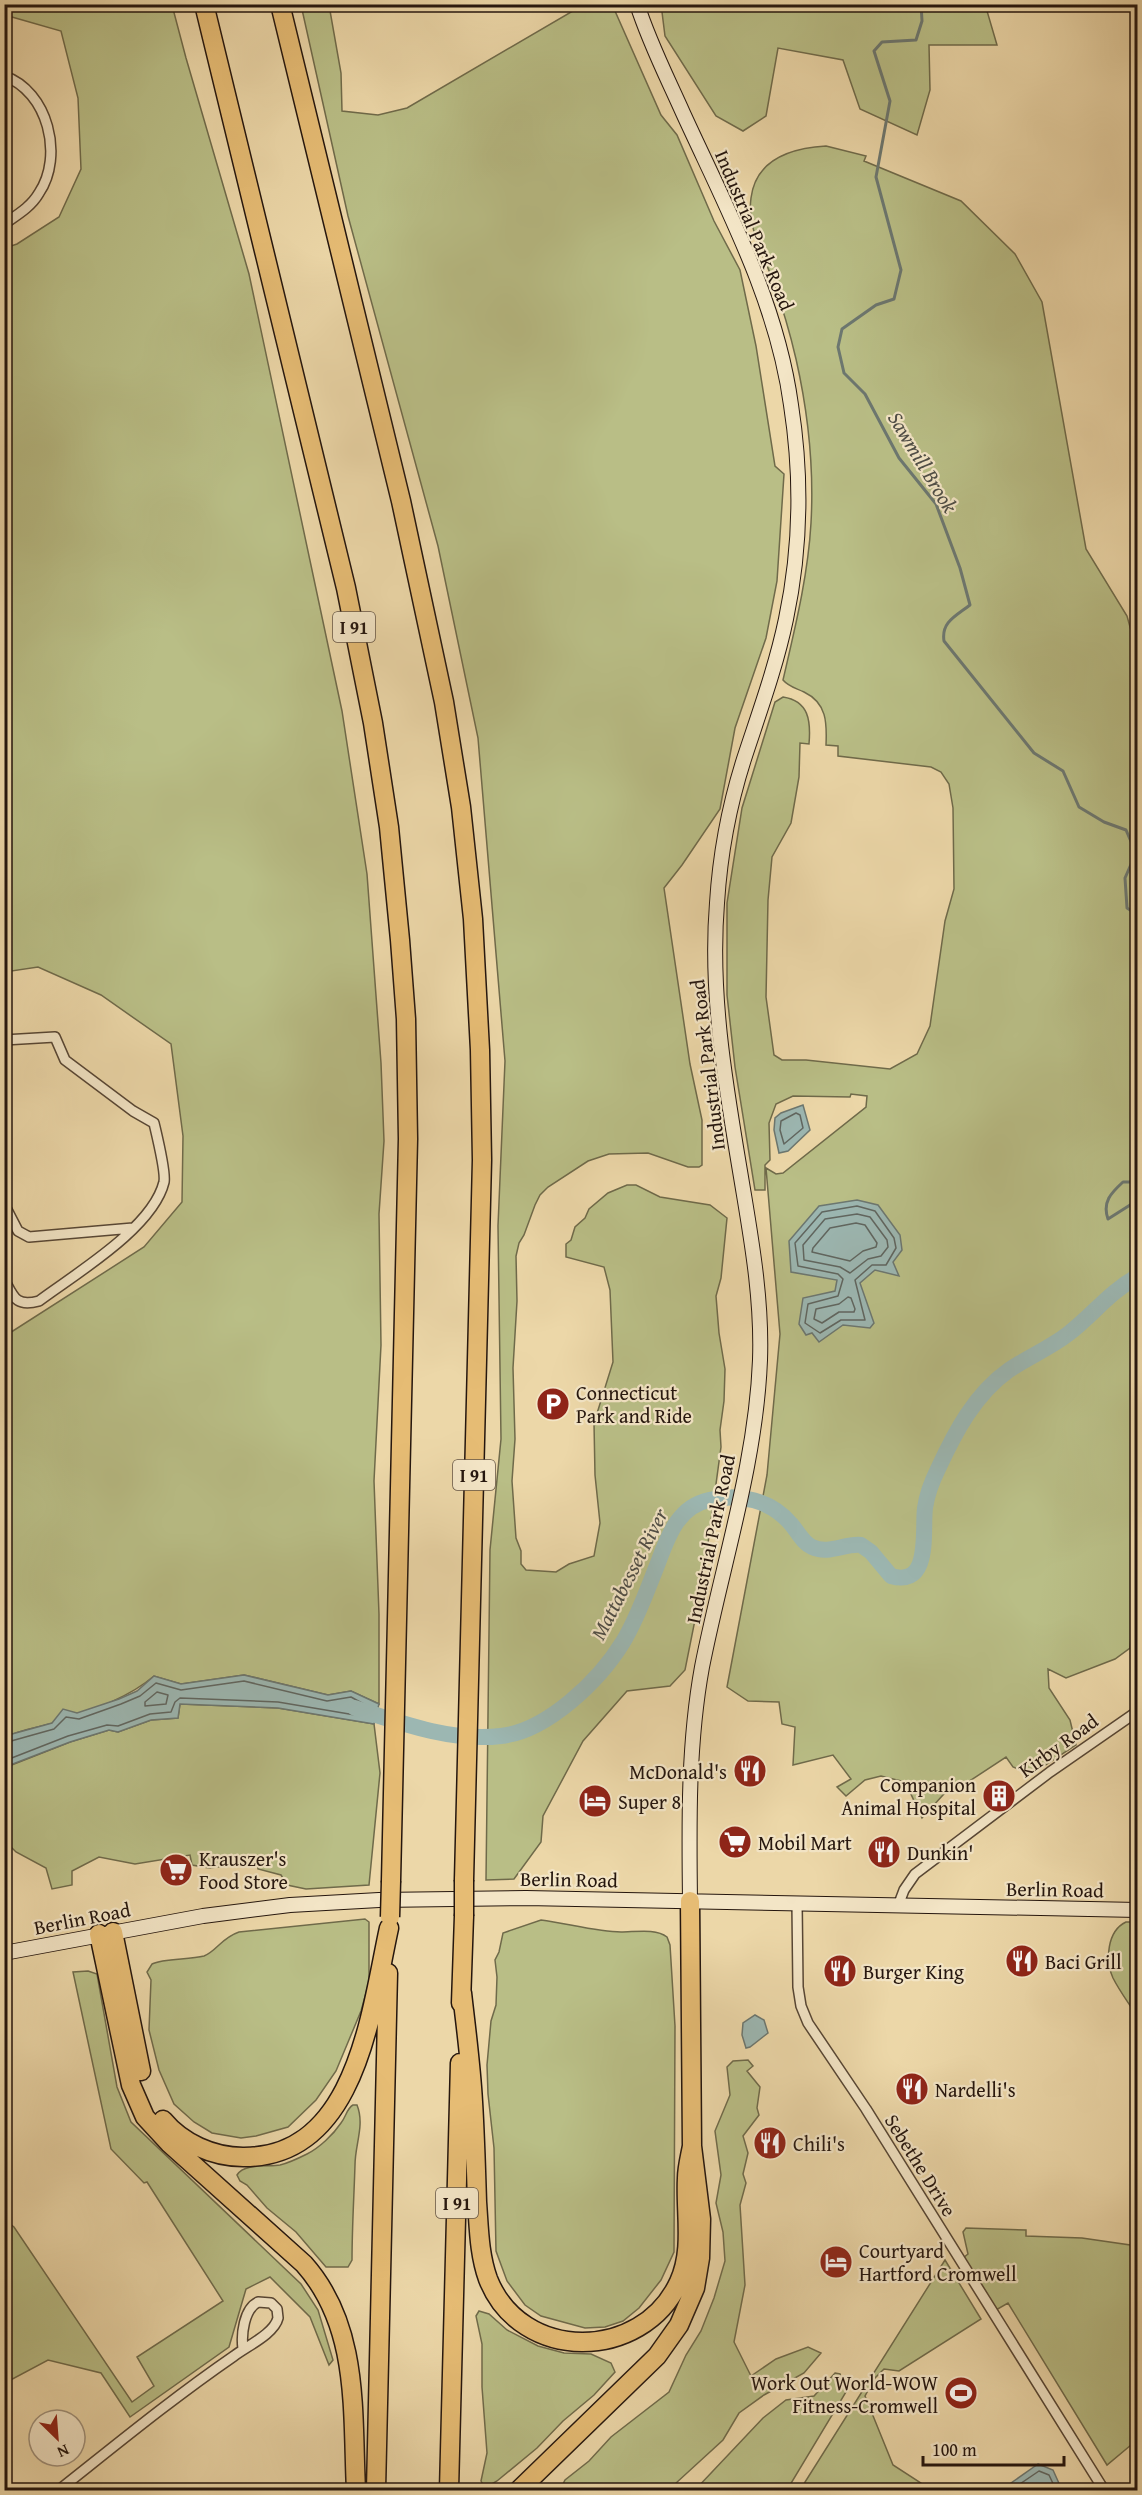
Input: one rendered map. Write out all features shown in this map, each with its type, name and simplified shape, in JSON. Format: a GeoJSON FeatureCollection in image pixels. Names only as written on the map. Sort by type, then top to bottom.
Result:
{"type":"FeatureCollection","features":[{"type":"Feature","properties":{"kind":"highway","name":"I 91"},"geometry":{"type":"LineString","coordinates":[[204,4],[348,596],[373,723],[392,859],[404,991],[408,1139],[376,2490]]}},
{"type":"Feature","properties":{"kind":"highway","name":"I 91"},"geometry":{"type":"LineString","coordinates":[[280,4],[418,574],[444,702],[465,844],[476,966],[482,1126],[449,2490]]}},
{"type":"Feature","properties":{"kind":"highway"},"geometry":{"type":"LineString","coordinates":[[519,2490],[652,2361],[679,2325],[694,2288],[701,2250],[700,2195],[692,2146],[690,1901]]}},
{"type":"Feature","properties":{"kind":"highway"},"geometry":{"type":"LineString","coordinates":[[106,1933],[142,2075],[156,2112],[173,2131],[189,2142],[218,2154],[246,2157],[267,2154],[296,2143],[322,2121],[341,2095],[356,2066],[367,2036],[390,1922]]}},
{"type":"Feature","properties":{"kind":"highway"},"geometry":{"type":"LineString","coordinates":[[106,1933],[131,2085],[145,2117],[169,2144],[304,2264],[333,2306],[344,2337],[350,2366],[356,2490]]}},
{"type":"Feature","properties":{"kind":"highway"},"geometry":{"type":"LineString","coordinates":[[462,1993],[473,2100],[482,2259],[496,2294],[506,2308],[524,2324],[554,2338],[573,2342],[593,2342],[629,2332],[663,2307],[676,2287],[686,2259],[687,2177],[692,2146]]}},
{"type":"Feature","properties":{"kind":"street","name":"Industrial Park Road"},"geometry":{"type":"LineString","coordinates":[[638,4],[654,49],[758,281],[783,363],[796,446],[798,533],[794,577],[776,662],[733,800],[721,867],[715,935],[719,1039],[753,1248],[760,1314],[759,1375],[745,1469],[702,1667],[695,1717],[690,1786],[690,1901]]}},
{"type":"Feature","properties":{"kind":"street"},"geometry":{"type":"LineString","coordinates":[[4,76],[22,84],[34,96],[47,121],[50,149],[48,173],[40,193],[24,211],[4,224]]}},
{"type":"Feature","properties":{"kind":"street"},"geometry":{"type":"LineString","coordinates":[[4,1040],[55,1037],[65,1060],[133,1111],[154,1123],[165,1180],[156,1203],[120,1242],[39,1301],[26,1304],[15,1299],[4,1280]]}},
{"type":"Feature","properties":{"kind":"street"},"geometry":{"type":"LineString","coordinates":[[4,1204],[18,1231],[29,1237],[133,1228]]}},
{"type":"Feature","properties":{"kind":"street","name":"Kirby Road"},"geometry":{"type":"LineString","coordinates":[[898,1906],[904,1890],[915,1874],[1050,1772],[1137,1711]]}},
{"type":"Feature","properties":{"kind":"street","name":"Berlin Road"},"geometry":{"type":"LineString","coordinates":[[4,1953],[106,1933],[240,1911],[356,1900],[515,1898],[1137,1910]]}},
{"type":"Feature","properties":{"kind":"street","name":"Sebethe Drive"},"geometry":{"type":"LineString","coordinates":[[797,1904],[798,1987],[805,2018],[866,2109],[1104,2490]]}},
{"type":"Feature","properties":{"kind":"street"},"geometry":{"type":"LineString","coordinates":[[59,2490],[169,2401],[272,2329],[277,2322],[278,2313],[270,2303],[258,2302],[248,2310],[243,2349]]}},
{"type":"Feature","properties":{"kind":"green space"},"geometry":{"type":"Polygon","coordinates":[[[661,4],[999,5],[987,11],[997,45],[929,45],[930,90],[917,135],[860,109],[843,60],[778,48],[766,116],[743,131],[716,116],[665,36],[661,4]]]}},
{"type":"Feature","properties":{"kind":"green space"},"geometry":{"type":"Polygon","coordinates":[[[12,5],[172,5],[249,274],[342,711],[367,874],[381,1063],[384,1141],[379,1214],[381,1345],[374,1481],[379,1614],[379,1704],[351,1691],[328,1695],[244,1675],[181,1684],[154,1676],[131,1692],[106,1704],[5,1738],[5,1336],[144,1247],[182,1202],[183,1136],[171,1044],[101,995],[38,967],[5,972],[5,248],[17,244],[59,217],[81,169],[78,98],[61,31],[5,15],[12,5]]]}},
{"type":"Feature","properties":{"kind":"green space"},"geometry":{"type":"Polygon","coordinates":[[[301,5],[329,5],[341,73],[342,111],[378,115],[407,108],[583,5],[618,5],[615,11],[661,115],[677,135],[714,221],[740,270],[756,346],[775,466],[784,474],[777,581],[766,638],[735,728],[720,809],[664,888],[690,1064],[702,1120],[702,1165],[688,1167],[648,1153],[609,1154],[588,1161],[548,1187],[540,1195],[519,1243],[516,1256],[517,1301],[513,1368],[515,1439],[512,1481],[516,1538],[521,1551],[521,1564],[526,1570],[556,1572],[569,1564],[594,1556],[600,1523],[595,1475],[594,1423],[613,1362],[610,1290],[604,1267],[566,1257],[566,1244],[571,1240],[575,1227],[585,1218],[589,1209],[608,1193],[627,1185],[636,1185],[660,1197],[710,1205],[727,1218],[721,1278],[716,1296],[725,1369],[720,1430],[721,1447],[703,1580],[685,1670],[670,1686],[627,1691],[583,1741],[543,1816],[541,1842],[514,1879],[486,1880],[490,1550],[501,1439],[498,1226],[505,1061],[478,738],[438,546],[348,216],[301,5]]]}},
{"type":"Feature","properties":{"kind":"green space"},"geometry":{"type":"Polygon","coordinates":[[[826,146],[866,156],[864,161],[961,201],[1015,254],[1042,302],[1086,549],[1127,616],[1137,652],[1137,1630],[1131,1636],[1130,1648],[1115,1659],[1066,1678],[1048,1669],[1049,1688],[1070,1720],[1076,1745],[1032,1774],[1013,1767],[1006,1757],[962,1786],[954,1783],[922,1818],[909,1790],[901,1781],[881,1776],[865,1780],[846,1796],[837,1787],[851,1779],[833,1755],[793,1765],[795,1727],[782,1724],[779,1702],[748,1701],[727,1687],[767,1475],[780,1334],[766,1168],[776,1174],[783,1173],[866,1107],[867,1096],[851,1094],[850,1097],[793,1096],[776,1104],[769,1123],[770,1160],[765,1165],[765,1190],[755,1190],[735,1067],[727,995],[727,903],[742,808],[775,702],[783,697],[798,703],[809,720],[810,736],[809,744],[800,743],[799,777],[791,823],[772,857],[768,900],[766,997],[774,1055],[782,1060],[806,1060],[890,1069],[917,1054],[930,1026],[945,921],[954,889],[953,808],[949,784],[941,772],[931,767],[838,756],[838,746],[826,745],[826,721],[817,702],[783,680],[807,563],[812,503],[811,461],[804,399],[796,359],[780,300],[757,240],[750,209],[754,184],[768,164],[801,149],[826,146]]]}},
{"type":"Feature","properties":{"kind":"green space"},"geometry":{"type":"Polygon","coordinates":[[[180,1704],[278,1708],[374,1724],[380,1773],[369,1885],[306,1889],[287,1885],[281,1875],[258,1869],[257,1862],[209,1868],[192,1865],[190,1855],[135,1864],[99,1857],[72,1871],[72,1885],[52,1889],[46,1868],[16,1852],[5,1841],[4,1768],[70,1742],[109,1730],[118,1732],[151,1720],[178,1718],[180,1704]]]}},
{"type":"Feature","properties":{"kind":"green space"},"geometry":{"type":"Polygon","coordinates":[[[365,1919],[369,1922],[369,1982],[361,2011],[336,2071],[316,2100],[288,2127],[241,2138],[212,2133],[194,2122],[174,2104],[159,2070],[149,2030],[151,1980],[147,1972],[152,1964],[204,1956],[239,1932],[365,1919]]]}},
{"type":"Feature","properties":{"kind":"green space"},"geometry":{"type":"Polygon","coordinates":[[[541,1920],[612,1932],[657,1932],[667,1937],[670,1945],[675,2026],[674,2252],[661,2280],[639,2308],[623,2321],[605,2327],[585,2328],[541,2316],[525,2305],[507,2281],[496,2251],[494,2148],[487,2065],[491,2021],[496,2005],[495,1960],[503,1933],[541,1920]]]}},
{"type":"Feature","properties":{"kind":"green space"},"geometry":{"type":"Polygon","coordinates":[[[1131,1922],[1135,1929],[1131,1979],[1137,1980],[1137,2008],[1131,2007],[1110,1971],[1111,1939],[1120,1926],[1131,1922]]]}},
{"type":"Feature","properties":{"kind":"green space"},"geometry":{"type":"Polygon","coordinates":[[[88,1971],[97,1974],[117,2087],[131,2122],[301,2284],[318,2310],[333,2360],[329,2365],[310,2317],[270,2277],[246,2289],[229,2347],[130,2417],[101,2373],[48,2360],[5,2383],[5,2220],[14,2227],[132,2402],[154,2386],[137,2357],[223,2301],[147,2182],[144,2183],[111,2149],[73,1972],[88,1971]]]}},
{"type":"Feature","properties":{"kind":"green space"},"geometry":{"type":"Polygon","coordinates":[[[748,2060],[753,2066],[747,2071],[760,2087],[757,2108],[759,2115],[743,2136],[748,2153],[743,2174],[746,2183],[740,2205],[745,2285],[734,2342],[751,2376],[776,2359],[808,2347],[821,2353],[804,2373],[764,2395],[739,2413],[723,2440],[675,2484],[665,2490],[560,2490],[565,2480],[589,2461],[611,2437],[669,2392],[686,2355],[701,2331],[725,2261],[723,2232],[716,2203],[721,2175],[715,2131],[730,2095],[727,2067],[733,2061],[748,2060]]]}},
{"type":"Feature","properties":{"kind":"green space"},"geometry":{"type":"Polygon","coordinates":[[[353,2105],[357,2105],[360,2120],[355,2157],[352,2260],[348,2267],[326,2267],[296,2232],[267,2208],[247,2185],[240,2181],[237,2175],[240,2171],[257,2166],[283,2164],[312,2151],[334,2132],[353,2105]]]}},
{"type":"Feature","properties":{"kind":"green space"},"geometry":{"type":"Polygon","coordinates":[[[966,2228],[1026,2230],[1026,2236],[1082,2238],[1137,2246],[1137,2440],[1107,2465],[1008,2303],[996,2310],[963,2258],[968,2254],[963,2232],[966,2228]]]}},
{"type":"Feature","properties":{"kind":"green space"},"geometry":{"type":"Polygon","coordinates":[[[945,2260],[981,2319],[899,2371],[884,2369],[875,2378],[865,2396],[893,2465],[921,2483],[919,2490],[800,2490],[945,2260]]]}},
{"type":"Feature","properties":{"kind":"green space"},"geometry":{"type":"Polygon","coordinates":[[[479,2311],[489,2314],[507,2330],[538,2346],[564,2353],[591,2354],[611,2363],[615,2372],[594,2395],[563,2421],[537,2448],[485,2488],[481,2481],[487,2453],[482,2387],[482,2344],[476,2316],[479,2311]]]}},
{"type":"Feature","properties":{"kind":"green space"},"geometry":{"type":"Polygon","coordinates":[[[835,2373],[840,2374],[846,2392],[787,2490],[695,2490],[763,2418],[786,2400],[814,2396],[835,2373]]]}},
{"type":"Feature","properties":{"kind":"water"},"geometry":{"type":"Polygon","coordinates":[[[803,1105],[810,1130],[788,1151],[779,1153],[774,1130],[775,1118],[781,1113],[803,1105]]]}},
{"type":"Feature","properties":{"kind":"water"},"geometry":{"type":"Polygon","coordinates":[[[857,1200],[878,1205],[900,1235],[902,1250],[893,1262],[899,1276],[875,1270],[860,1283],[874,1323],[870,1328],[843,1325],[819,1342],[812,1333],[806,1335],[799,1324],[803,1298],[835,1291],[837,1280],[791,1272],[789,1241],[819,1206],[857,1200]]]}},
{"type":"Feature","properties":{"kind":"water"},"geometry":{"type":"Polygon","coordinates":[[[244,1675],[328,1695],[351,1691],[379,1704],[374,1724],[278,1708],[180,1704],[178,1718],[151,1720],[118,1732],[109,1730],[5,1767],[5,1738],[52,1723],[63,1709],[77,1713],[119,1699],[137,1691],[154,1676],[181,1684],[244,1675]]]}},
{"type":"Feature","properties":{"kind":"water"},"geometry":{"type":"Polygon","coordinates":[[[755,2015],[764,2020],[768,2033],[746,2048],[742,2035],[743,2023],[755,2015]]]}},
{"type":"Feature","properties":{"kind":"water"},"geometry":{"type":"Polygon","coordinates":[[[1038,2464],[1053,2470],[1062,2490],[1001,2490],[1038,2464]]]}},
{"type":"Feature","properties":{"kind":"waterway","name":"Sawmill Brook"},"geometry":{"type":"LineString","coordinates":[[921,4],[922,21],[916,40],[882,42],[874,51],[890,101],[876,177],[901,270],[894,299],[876,305],[842,329],[838,347],[844,373],[865,394],[899,458],[936,504],[960,568],[970,605],[947,624],[944,641],[1034,753],[1063,771],[1079,807],[1104,822],[1126,830],[1136,853],[1125,878],[1127,908],[1138,915]]}},
{"type":"Feature","properties":{"kind":"waterway","name":"Sawmill Brook"},"geometry":{"type":"LineString","coordinates":[[1138,1182],[1123,1182],[1111,1194],[1106,1208],[1108,1219],[1138,1200]]}},
{"type":"Feature","properties":{"kind":"waterway","name":"Mattabesset River"},"geometry":{"type":"LineString","coordinates":[[355,1708],[427,1730],[464,1736],[501,1736],[536,1725],[586,1688],[613,1657],[633,1624],[674,1526],[688,1510],[709,1500],[732,1497],[754,1500],[783,1516],[812,1547],[825,1550],[861,1545],[871,1552],[891,1576],[904,1577],[913,1574],[919,1566],[922,1555],[925,1508],[930,1488],[951,1441],[976,1402],[1009,1370],[1068,1334],[1109,1297],[1138,1276]]}},
{"type":"Feature","properties":{"kind":"place","name":"Connecticut Park and Ride"},"geometry":{"type":"Point","coordinates":[553,1404]}},
{"type":"Feature","properties":{"kind":"place","name":"McDonald's"},"geometry":{"type":"Point","coordinates":[750,1771]}},
{"type":"Feature","properties":{"kind":"place","name":"Companion Animal Hospital"},"geometry":{"type":"Point","coordinates":[999,1796]}},
{"type":"Feature","properties":{"kind":"place","name":"Super 8"},"geometry":{"type":"Point","coordinates":[595,1801]}},
{"type":"Feature","properties":{"kind":"place","name":"Mobil Mart"},"geometry":{"type":"Point","coordinates":[735,1842]}},
{"type":"Feature","properties":{"kind":"place","name":"Dunkin'"},"geometry":{"type":"Point","coordinates":[884,1852]}},
{"type":"Feature","properties":{"kind":"place","name":"Krauszer's Food Store"},"geometry":{"type":"Point","coordinates":[176,1870]}},
{"type":"Feature","properties":{"kind":"place","name":"Baci Grill"},"geometry":{"type":"Point","coordinates":[1022,1961]}},
{"type":"Feature","properties":{"kind":"place","name":"Burger King"},"geometry":{"type":"Point","coordinates":[840,1971]}},
{"type":"Feature","properties":{"kind":"place","name":"Nardelli's"},"geometry":{"type":"Point","coordinates":[912,2089]}},
{"type":"Feature","properties":{"kind":"place","name":"Chili's"},"geometry":{"type":"Point","coordinates":[770,2143]}},
{"type":"Feature","properties":{"kind":"place","name":"Courtyard Hartford Cromwell"},"geometry":{"type":"Point","coordinates":[836,2262]}},
{"type":"Feature","properties":{"kind":"place","name":"Work Out World-WOW Fitness-Cromwell"},"geometry":{"type":"Point","coordinates":[961,2393]}}]}
